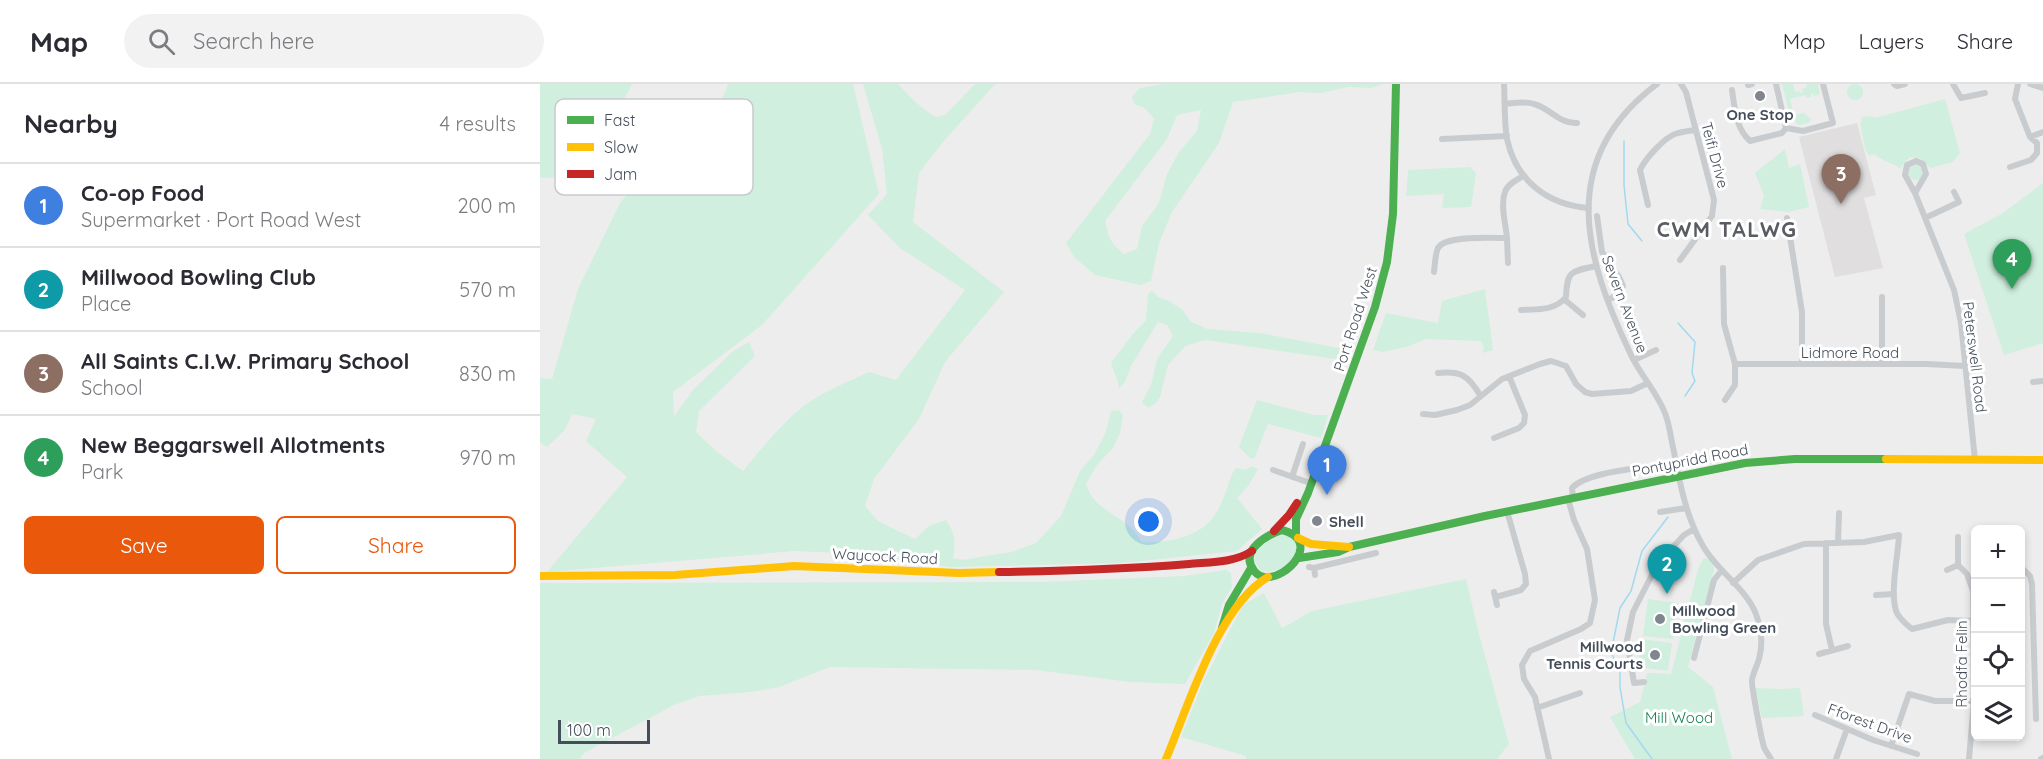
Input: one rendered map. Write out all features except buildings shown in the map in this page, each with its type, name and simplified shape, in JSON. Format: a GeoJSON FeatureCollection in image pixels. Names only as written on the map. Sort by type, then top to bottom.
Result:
{"type":"FeatureCollection","features":[{"type":"Feature","properties":{"kind":"main road","name":"Port Road West"},"geometry":{"type":"LineString","coordinates":[[1297,536],[1296,519],[1308,493],[1375,307],[1387,262],[1393,214],[1396,84]]}},
{"type":"Feature","properties":{"kind":"main road","name":"Pontypridd Road"},"geometry":{"type":"LineString","coordinates":[[1299,558],[1311,554],[1343,551],[1367,542],[1507,511],[1745,462],[1778,459],[2043,460]]}},
{"type":"Feature","properties":{"kind":"main road","name":"Port Road West"},"geometry":{"type":"LineString","coordinates":[[1268,535],[1290,515],[1310,483]]}},
{"type":"Feature","properties":{"kind":"main road"},"geometry":{"type":"LineString","coordinates":[[1166,759],[1206,662],[1222,630],[1248,591],[1268,577],[1283,572],[1299,558],[1302,550],[1297,536],[1282,530],[1268,535],[1259,542],[1252,551],[1251,567],[1229,605],[1222,630]]}},
{"type":"Feature","properties":{"kind":"main road","name":"Pontypridd Road"},"geometry":{"type":"LineString","coordinates":[[1297,536],[1314,546],[1342,544],[1350,547]]}},
{"type":"Feature","properties":{"kind":"main road","name":"Waycock Road"},"geometry":{"type":"LineString","coordinates":[[540,576],[675,575],[794,566],[993,573],[1152,567],[1228,560],[1252,551]]}},
{"type":"Feature","properties":{"kind":"main road","name":"Waycock Road"},"geometry":{"type":"LineString","coordinates":[[1228,560],[1251,567]]}},
{"type":"Feature","properties":{"kind":"main road"},"geometry":{"type":"LineString","coordinates":[[1251,567],[1258,575],[1268,577]]}},
{"type":"Feature","properties":{"kind":"street"},"geometry":{"type":"LineString","coordinates":[[1504,84],[1510,152],[1523,176],[1534,188],[1554,201],[1572,207],[1589,208]]}},
{"type":"Feature","properties":{"kind":"street","name":"Severn Avenue"},"geometry":{"type":"LineString","coordinates":[[1657,84],[1622,115],[1605,141],[1593,176],[1589,208],[1591,243],[1608,300],[1634,360],[1666,416],[1686,508],[1694,529],[1707,553],[1755,612],[1761,632],[1760,657],[1752,682],[1764,747],[1771,759]]}},
{"type":"Feature","properties":{"kind":"street","name":"Teifi Drive"},"geometry":{"type":"LineString","coordinates":[[1680,260],[1712,216],[1714,201],[1686,92],[1681,84]]}},
{"type":"Feature","properties":{"kind":"street"},"geometry":{"type":"LineString","coordinates":[[1776,84],[1786,128]]}},
{"type":"Feature","properties":{"kind":"street"},"geometry":{"type":"LineString","coordinates":[[1786,128],[1803,131],[1833,123],[1823,84]]}},
{"type":"Feature","properties":{"kind":"street"},"geometry":{"type":"LineString","coordinates":[[1894,84],[1898,86],[1905,84]]}},
{"type":"Feature","properties":{"kind":"street"},"geometry":{"type":"LineString","coordinates":[[1953,84],[1961,98],[1986,93]]}},
{"type":"Feature","properties":{"kind":"street"},"geometry":{"type":"LineString","coordinates":[[2010,167],[2031,160],[2037,153],[2037,142],[2030,137],[2015,99],[2018,84]]}},
{"type":"Feature","properties":{"kind":"street"},"geometry":{"type":"LineString","coordinates":[[2030,84],[2043,88]]}},
{"type":"Feature","properties":{"kind":"street"},"geometry":{"type":"LineString","coordinates":[[1732,90],[1736,118],[1741,132],[1750,141],[1782,133],[1786,128]]}},
{"type":"Feature","properties":{"kind":"street"},"geometry":{"type":"LineString","coordinates":[[1505,104],[1536,104],[1559,119],[1577,123]]}},
{"type":"Feature","properties":{"kind":"street"},"geometry":{"type":"LineString","coordinates":[[1648,204],[1640,170],[1644,162],[1667,138],[1674,134],[1695,130]]}},
{"type":"Feature","properties":{"kind":"street"},"geometry":{"type":"LineString","coordinates":[[2030,137],[2043,132]]}},
{"type":"Feature","properties":{"kind":"street"},"geometry":{"type":"LineString","coordinates":[[1442,139],[1507,136]]}},
{"type":"Feature","properties":{"kind":"street","name":"Peterswell Road"},"geometry":{"type":"LineString","coordinates":[[1915,193],[1926,174],[1923,164],[1916,161],[1907,165],[1904,172],[1915,193],[1954,290],[1961,323],[1975,460]]}},
{"type":"Feature","properties":{"kind":"street"},"geometry":{"type":"LineString","coordinates":[[1508,263],[1504,193],[1510,185],[1523,176]]}},
{"type":"Feature","properties":{"kind":"street"},"geometry":{"type":"LineString","coordinates":[[1925,218],[1959,202],[1954,192]]}},
{"type":"Feature","properties":{"kind":"street"},"geometry":{"type":"LineString","coordinates":[[1597,216],[1602,252],[1623,286],[1619,294],[1608,300]]}},
{"type":"Feature","properties":{"kind":"street"},"geometry":{"type":"LineString","coordinates":[[1787,218],[1802,312],[1802,364]]}},
{"type":"Feature","properties":{"kind":"street"},"geometry":{"type":"LineString","coordinates":[[1434,272],[1438,248],[1443,243],[1459,239],[1507,238]]}},
{"type":"Feature","properties":{"kind":"street"},"geometry":{"type":"LineString","coordinates":[[1521,310],[1554,307],[1564,300],[1569,275],[1574,271],[1596,266]]}},
{"type":"Feature","properties":{"kind":"street"},"geometry":{"type":"LineString","coordinates":[[1723,268],[1724,324],[1735,364],[1735,385],[1725,400]]}},
{"type":"Feature","properties":{"kind":"street"},"geometry":{"type":"LineString","coordinates":[[1882,297],[1882,363]]}},
{"type":"Feature","properties":{"kind":"street"},"geometry":{"type":"LineString","coordinates":[[1564,300],[1583,315]]}},
{"type":"Feature","properties":{"kind":"street"},"geometry":{"type":"LineString","coordinates":[[1634,360],[1656,350]]}},
{"type":"Feature","properties":{"kind":"street"},"geometry":{"type":"LineString","coordinates":[[1423,414],[1435,415],[1470,405],[1480,395],[1509,376],[1551,361],[1566,366],[1576,384],[1585,392],[1592,394],[1631,391],[1648,383]]}},
{"type":"Feature","properties":{"kind":"street","name":"Lidmore Road"},"geometry":{"type":"LineString","coordinates":[[1735,364],[1882,363],[1965,366]]}},
{"type":"Feature","properties":{"kind":"street"},"geometry":{"type":"LineString","coordinates":[[1438,373],[1455,372],[1471,380],[1480,395]]}},
{"type":"Feature","properties":{"kind":"street"},"geometry":{"type":"LineString","coordinates":[[1494,438],[1519,428],[1524,423],[1525,415],[1509,376]]}},
{"type":"Feature","properties":{"kind":"street"},"geometry":{"type":"LineString","coordinates":[[2033,382],[2043,381]]}},
{"type":"Feature","properties":{"kind":"street"},"geometry":{"type":"LineString","coordinates":[[1292,477],[1303,444]]}},
{"type":"Feature","properties":{"kind":"street"},"geometry":{"type":"LineString","coordinates":[[1549,759],[1535,697],[1524,679],[1522,665],[1530,651],[1590,623],[1595,600],[1587,549],[1574,520],[1572,488],[1580,482],[1599,476],[1658,465]]}},
{"type":"Feature","properties":{"kind":"street"},"geometry":{"type":"LineString","coordinates":[[1273,470],[1310,483]]}},
{"type":"Feature","properties":{"kind":"street"},"geometry":{"type":"LineString","coordinates":[[1660,512],[1686,508]]}},
{"type":"Feature","properties":{"kind":"street"},"geometry":{"type":"LineString","coordinates":[[1497,605],[1495,595],[1521,590],[1526,584],[1507,511]]}},
{"type":"Feature","properties":{"kind":"street"},"geometry":{"type":"LineString","coordinates":[[1838,542],[1839,513]]}},
{"type":"Feature","properties":{"kind":"street"},"geometry":{"type":"LineString","coordinates":[[1644,682],[1634,683],[1631,667],[1627,640],[1633,612],[1658,563],[1684,535],[1694,529]]}},
{"type":"Feature","properties":{"kind":"street"},"geometry":{"type":"LineString","coordinates":[[1733,583],[1758,560],[1804,544],[1864,542],[1899,535],[1894,594],[1901,620],[1911,629],[1948,620],[1971,621]]}},
{"type":"Feature","properties":{"kind":"street"},"geometry":{"type":"LineString","coordinates":[[1947,570],[1958,566],[1958,537]]}},
{"type":"Feature","properties":{"kind":"street"},"geometry":{"type":"LineString","coordinates":[[1313,570],[1373,554],[1367,542]]}},
{"type":"Feature","properties":{"kind":"street"},"geometry":{"type":"LineString","coordinates":[[1826,543],[1826,624],[1832,650]]}},
{"type":"Feature","properties":{"kind":"street","name":"Rhodfa Felin"},"geometry":{"type":"LineString","coordinates":[[1958,566],[1967,574],[1971,584]]}},
{"type":"Feature","properties":{"kind":"street"},"geometry":{"type":"LineString","coordinates":[[1694,658],[1714,580],[1722,570]]}},
{"type":"Feature","properties":{"kind":"street"},"geometry":{"type":"LineString","coordinates":[[2025,571],[2030,576],[2032,584],[2036,719]]}},
{"type":"Feature","properties":{"kind":"street"},"geometry":{"type":"LineString","coordinates":[[1876,595],[1894,594]]}},
{"type":"Feature","properties":{"kind":"street"},"geometry":{"type":"LineString","coordinates":[[2034,628],[2043,627]]}},
{"type":"Feature","properties":{"kind":"street","name":"Rhodfa Felin"},"geometry":{"type":"LineString","coordinates":[[1973,633],[1974,687]]}},
{"type":"Feature","properties":{"kind":"street"},"geometry":{"type":"LineString","coordinates":[[1818,654],[1848,646]]}},
{"type":"Feature","properties":{"kind":"street"},"geometry":{"type":"LineString","coordinates":[[1537,708],[1580,693]]}},
{"type":"Feature","properties":{"kind":"street"},"geometry":{"type":"LineString","coordinates":[[1891,746],[1909,694],[1935,701],[1971,701]]}},
{"type":"Feature","properties":{"kind":"street","name":"Fforest Drive"},"geometry":{"type":"LineString","coordinates":[[1815,716],[1891,746],[1917,753]]}},
{"type":"Feature","properties":{"kind":"street"},"geometry":{"type":"LineString","coordinates":[[1836,759],[1847,729]]}},
{"type":"Feature","properties":{"kind":"street","name":"Rhodfa Felin"},"geometry":{"type":"LineString","coordinates":[[1969,759],[1971,736]]}},
{"type":"Feature","properties":{"kind":"shaded area"},"geometry":{"type":"Polygon","coordinates":[[[1857,123],[1876,195],[1864,198],[1883,268],[1835,277],[1799,137],[1857,123]]]}},
{"type":"Feature","properties":{"kind":"green space"},"geometry":{"type":"Polygon","coordinates":[[[540,84],[632,84],[624,99],[555,99],[555,178],[540,178],[540,84]]]}},
{"type":"Feature","properties":{"kind":"green space"},"geometry":{"type":"Polygon","coordinates":[[[728,84],[853,84],[879,194],[762,325],[673,392],[674,416],[694,389],[732,352],[749,342],[755,356],[699,411],[696,432],[716,451],[743,471],[789,419],[820,395],[869,372],[896,380],[965,290],[900,248],[868,215],[887,194],[882,149],[863,84],[898,84],[920,106],[936,117],[945,115],[975,84],[995,84],[943,142],[919,173],[913,222],[1004,292],[945,362],[919,419],[874,479],[865,506],[878,521],[915,539],[929,526],[946,520],[954,538],[953,558],[963,560],[1011,552],[1036,543],[1061,516],[1080,471],[1094,455],[1106,432],[1111,411],[1119,410],[1123,415],[1120,433],[1113,448],[1096,466],[1086,484],[1096,502],[1129,526],[1141,542],[1175,539],[1196,532],[1205,526],[1219,508],[1236,468],[1246,470],[1252,466],[1258,469],[1249,485],[1237,498],[1262,529],[1237,551],[1122,563],[950,567],[841,553],[795,551],[547,572],[627,477],[586,441],[596,419],[572,414],[565,430],[547,447],[540,442],[540,378],[552,379],[578,289],[621,201],[628,195],[753,195],[753,99],[722,99],[728,84]]]}},
{"type":"Feature","properties":{"kind":"green space"},"geometry":{"type":"Polygon","coordinates":[[[1164,84],[1383,84],[1371,88],[1348,87],[1321,93],[1300,92],[1233,102],[1219,143],[1172,212],[1159,243],[1151,281],[1140,285],[1095,275],[1074,257],[1066,243],[1150,134],[1154,119],[1145,108],[1134,104],[1132,97],[1140,88],[1164,84]],[[1201,110],[1177,115],[1167,139],[1105,221],[1111,239],[1124,254],[1137,249],[1142,226],[1159,203],[1167,174],[1179,152],[1197,131],[1201,110]]]}},
{"type":"Feature","properties":{"kind":"green space"},"geometry":{"type":"Polygon","coordinates":[[[1782,84],[1793,84],[1795,92],[1800,93],[1807,87],[1806,84],[1818,84],[1820,94],[1814,96],[1813,93],[1811,97],[1806,98],[1805,95],[1790,99],[1793,111],[1789,112],[1782,84]]]}},
{"type":"Feature","properties":{"kind":"green space"},"geometry":{"type":"Polygon","coordinates":[[[1855,84],[1861,86],[1863,92],[1861,98],[1855,100],[1849,98],[1847,92],[1849,86],[1855,84]]]}},
{"type":"Feature","properties":{"kind":"green space"},"geometry":{"type":"Polygon","coordinates":[[[1945,99],[1960,153],[1953,162],[1930,168],[1921,159],[1910,157],[1900,168],[1874,154],[1869,156],[1865,149],[1861,117],[1875,118],[1945,99]]]}},
{"type":"Feature","properties":{"kind":"green space"},"geometry":{"type":"Polygon","coordinates":[[[1804,113],[1811,119],[1809,123],[1798,125],[1792,118],[1804,113]]]}},
{"type":"Feature","properties":{"kind":"green space"},"geometry":{"type":"Polygon","coordinates":[[[1785,149],[1789,168],[1800,164],[1809,207],[1789,212],[1760,209],[1764,196],[1755,173],[1785,149]]]}},
{"type":"Feature","properties":{"kind":"green space"},"geometry":{"type":"Polygon","coordinates":[[[1916,164],[1922,166],[1924,172],[1922,178],[1916,180],[1910,178],[1908,172],[1910,166],[1916,164]]]}},
{"type":"Feature","properties":{"kind":"green space"},"geometry":{"type":"Polygon","coordinates":[[[1470,167],[1476,173],[1471,207],[1442,208],[1444,194],[1406,196],[1408,170],[1470,167]]]}},
{"type":"Feature","properties":{"kind":"green space"},"geometry":{"type":"Polygon","coordinates":[[[2043,183],[2043,343],[2004,355],[1964,234],[2003,213],[2043,183]]]}},
{"type":"Feature","properties":{"kind":"green space"},"geometry":{"type":"Polygon","coordinates":[[[1485,289],[1493,350],[1482,353],[1484,347],[1481,341],[1426,339],[1406,347],[1383,352],[1373,350],[1386,313],[1438,323],[1442,301],[1485,289]]]}},
{"type":"Feature","properties":{"kind":"green space"},"geometry":{"type":"Polygon","coordinates":[[[1152,291],[1158,297],[1183,310],[1190,321],[1207,329],[1260,333],[1344,349],[1347,357],[1342,360],[1205,340],[1185,346],[1168,365],[1160,397],[1148,408],[1142,402],[1151,385],[1157,359],[1173,336],[1167,325],[1158,322],[1131,366],[1125,382],[1119,388],[1111,362],[1146,321],[1148,294],[1152,291]]]}},
{"type":"Feature","properties":{"kind":"green space"},"geometry":{"type":"Polygon","coordinates":[[[1257,400],[1314,415],[1328,415],[1321,438],[1268,424],[1254,459],[1250,458],[1239,447],[1257,400]]]}},
{"type":"Feature","properties":{"kind":"green space"},"geometry":{"type":"Polygon","coordinates":[[[1281,535],[1293,538],[1296,551],[1293,558],[1282,568],[1268,572],[1261,571],[1254,561],[1257,552],[1267,541],[1281,535]]]}},
{"type":"Feature","properties":{"kind":"green space","name":"Mill Wood"},"geometry":{"type":"Polygon","coordinates":[[[1708,558],[1714,570],[1688,667],[1713,687],[1732,759],[1635,759],[1610,717],[1640,702],[1647,673],[1671,674],[1698,569],[1703,559],[1708,558]]]}},
{"type":"Feature","properties":{"kind":"green space"},"geometry":{"type":"Polygon","coordinates":[[[1226,570],[1231,573],[1232,587],[1222,604],[1214,633],[1185,684],[1130,682],[1036,670],[830,667],[779,687],[751,692],[699,696],[674,705],[584,753],[580,759],[540,759],[540,583],[1041,582],[1184,576],[1226,570]]]}},
{"type":"Feature","properties":{"kind":"green space"},"geometry":{"type":"Polygon","coordinates":[[[1466,579],[1509,744],[1497,759],[1246,759],[1246,756],[1181,737],[1204,680],[1243,605],[1264,593],[1282,628],[1312,611],[1466,579]]]}},
{"type":"Feature","properties":{"kind":"green space","name":"Millwood Bowling Green"},"geometry":{"type":"Polygon","coordinates":[[[1648,599],[1678,603],[1673,639],[1643,636],[1648,599]]]}},
{"type":"Feature","properties":{"kind":"green space","name":"Millwood Tennis Courts"},"geometry":{"type":"Polygon","coordinates":[[[1641,639],[1672,643],[1668,671],[1638,667],[1641,639]]]}},
{"type":"Feature","properties":{"kind":"green space"},"geometry":{"type":"Polygon","coordinates":[[[1755,688],[1800,688],[1804,716],[1762,718],[1755,688]]]}},
{"type":"Feature","properties":{"kind":"waterway"},"geometry":{"type":"LineString","coordinates":[[1624,141],[1624,185],[1628,224],[1642,241]]}},
{"type":"Feature","properties":{"kind":"waterway"},"geometry":{"type":"LineString","coordinates":[[1678,323],[1695,342],[1692,373],[1695,381],[1685,396]]}},
{"type":"Feature","properties":{"kind":"waterway"},"geometry":{"type":"LineString","coordinates":[[1652,759],[1626,723],[1620,687],[1620,669],[1611,653],[1620,608],[1631,591],[1642,551],[1668,517]]}},
{"type":"Feature","properties":{"kind":"traffic: fast"},"geometry":{"type":"LineString","coordinates":[[1296,535],[1296,519],[1308,493],[1375,307],[1387,262],[1393,214],[1396,84]]}},
{"type":"Feature","properties":{"kind":"traffic: fast"},"geometry":{"type":"LineString","coordinates":[[1299,558],[1338,552],[1349,547],[1485,516],[1745,463],[1795,459],[1886,459]]}},
{"type":"Feature","properties":{"kind":"traffic: fast"},"geometry":{"type":"LineString","coordinates":[[1282,530],[1294,535],[1299,542],[1300,550],[1297,558],[1283,572],[1273,576],[1260,576],[1255,572],[1250,556],[1257,544],[1282,530]]}},
{"type":"Feature","properties":{"kind":"traffic: fast"},"geometry":{"type":"LineString","coordinates":[[1222,628],[1229,605],[1251,568]]}},
{"type":"Feature","properties":{"kind":"traffic: slow"},"geometry":{"type":"LineString","coordinates":[[1886,459],[2043,460]]}},
{"type":"Feature","properties":{"kind":"traffic: slow"},"geometry":{"type":"LineString","coordinates":[[1298,538],[1311,544],[1349,547]]}},
{"type":"Feature","properties":{"kind":"traffic: slow"},"geometry":{"type":"LineString","coordinates":[[540,576],[675,575],[794,566],[959,573],[999,572]]}},
{"type":"Feature","properties":{"kind":"traffic: slow"},"geometry":{"type":"LineString","coordinates":[[1166,759],[1206,659],[1220,634],[1234,610],[1250,591],[1268,577]]}},
{"type":"Feature","properties":{"kind":"traffic: jam"},"geometry":{"type":"LineString","coordinates":[[1274,531],[1297,503]]}},
{"type":"Feature","properties":{"kind":"traffic: jam"},"geometry":{"type":"LineString","coordinates":[[999,572],[1213,562],[1238,558],[1252,551]]}},
{"type":"Feature","properties":{"kind":"place","name":"One Stop"},"geometry":{"type":"Point","coordinates":[1760,96]}},
{"type":"Feature","properties":{"kind":"place","name":"All Saints C.I.W. Primary School"},"geometry":{"type":"Point","coordinates":[1841,204]}},
{"type":"Feature","properties":{"kind":"place","name":"New Beggarswell Allotments"},"geometry":{"type":"Point","coordinates":[2012,289]}},
{"type":"Feature","properties":{"kind":"place","name":"Co-op Food"},"geometry":{"type":"Point","coordinates":[1327,495]}},
{"type":"Feature","properties":{"kind":"place","name":"Shell"},"geometry":{"type":"Point","coordinates":[1317,521]}},
{"type":"Feature","properties":{"kind":"place","name":"Millwood Bowling Club"},"geometry":{"type":"Point","coordinates":[1667,594]}},
{"type":"Feature","properties":{"kind":"place","name":"Millwood Bowling Green"},"geometry":{"type":"Point","coordinates":[1660,619]}},
{"type":"Feature","properties":{"kind":"place","name":"Millwood Tennis Courts"},"geometry":{"type":"Point","coordinates":[1655,655]}},
{"type":"Feature","properties":{"kind":"district","name":"CWM TALWG"},"geometry":{"type":"Point","coordinates":[1727,229]}}]}
